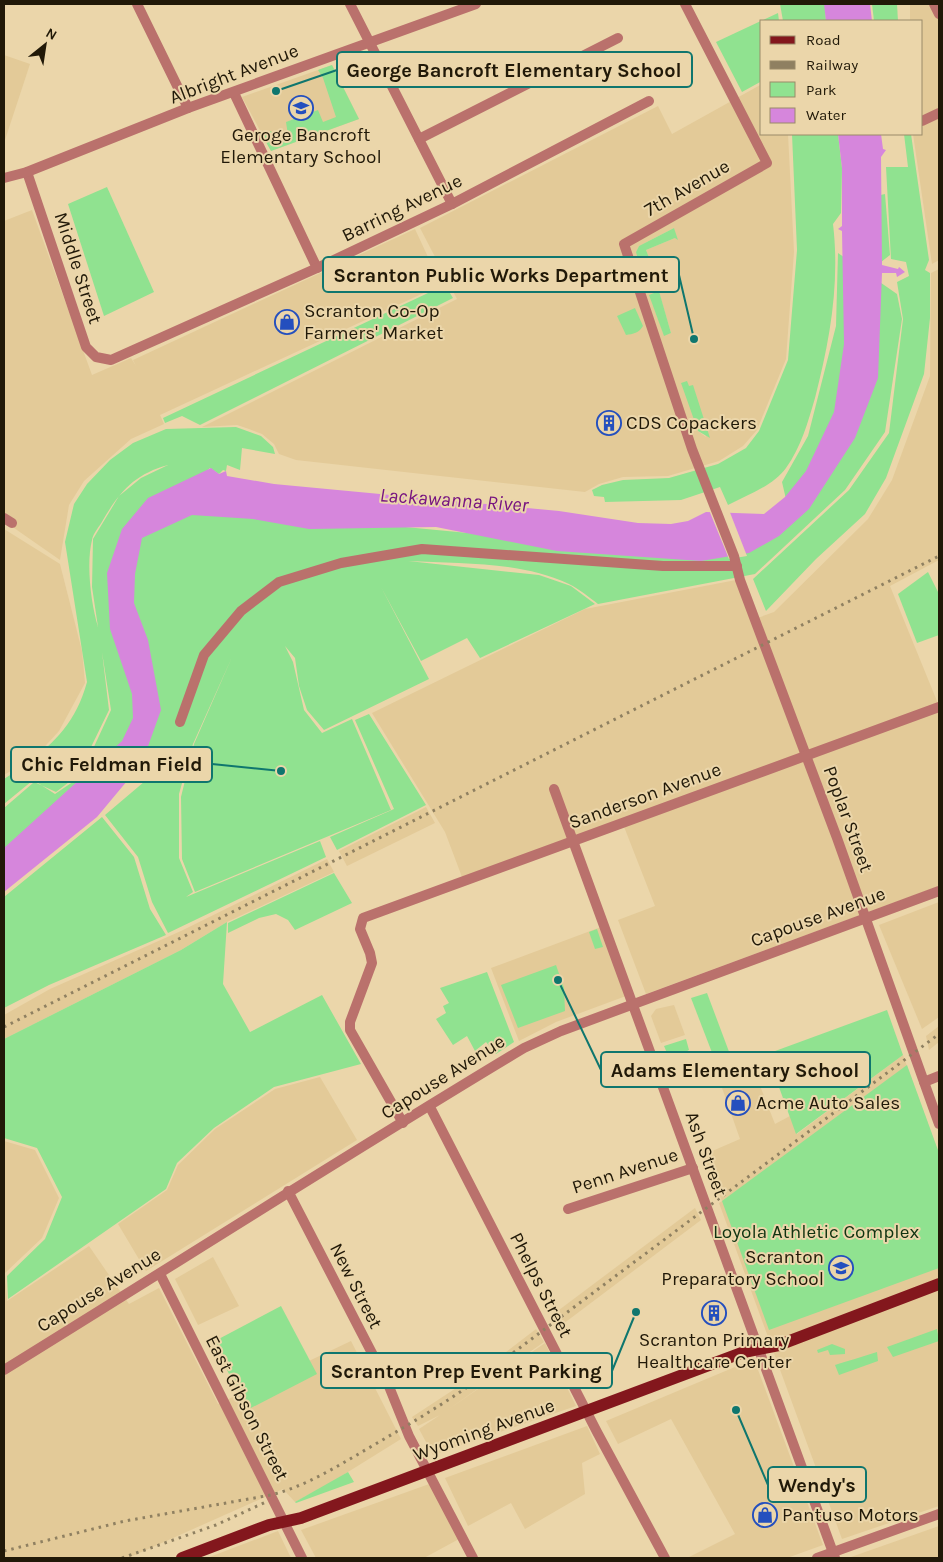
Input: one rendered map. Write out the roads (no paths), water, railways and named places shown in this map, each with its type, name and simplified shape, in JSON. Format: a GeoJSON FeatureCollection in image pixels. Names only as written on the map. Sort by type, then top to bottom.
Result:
{"type":"FeatureCollection","features":[{"type":"Feature","properties":{"kind":"main road","name":"Wyoming Avenue"},"geometry":{"type":"LineString","coordinates":[[182,1558],[226,1540],[301,1518],[744,1352],[779,1345],[939,1284]]}},
{"type":"Feature","properties":{"kind":"street"},"geometry":{"type":"LineString","coordinates":[[137,4],[188,108]]}},
{"type":"Feature","properties":{"kind":"street"},"geometry":{"type":"LineString","coordinates":[[350,4],[452,204]]}},
{"type":"Feature","properties":{"kind":"street","name":"Albright Avenue"},"geometry":{"type":"LineString","coordinates":[[4,178],[27,172],[158,122],[188,108],[234,93],[476,4]]}},
{"type":"Feature","properties":{"kind":"street","name":"7th Avenue"},"geometry":{"type":"LineString","coordinates":[[624,244],[767,163],[685,4]]}},
{"type":"Feature","properties":{"kind":"street"},"geometry":{"type":"LineString","coordinates":[[934,4],[939,14]]}},
{"type":"Feature","properties":{"kind":"street"},"geometry":{"type":"LineString","coordinates":[[419,139],[618,38]]}},
{"type":"Feature","properties":{"kind":"street"},"geometry":{"type":"LineString","coordinates":[[234,93],[317,268]]}},
{"type":"Feature","properties":{"kind":"street","name":"Barring Avenue"},"geometry":{"type":"LineString","coordinates":[[111,360],[317,268],[452,204],[649,101]]}},
{"type":"Feature","properties":{"kind":"street"},"geometry":{"type":"LineString","coordinates":[[923,121],[939,113]]}},
{"type":"Feature","properties":{"kind":"street","name":"Middle Street"},"geometry":{"type":"LineString","coordinates":[[27,172],[86,347],[96,357],[111,360]]}},
{"type":"Feature","properties":{"kind":"street","name":"Poplar Street"},"geometry":{"type":"LineString","coordinates":[[624,244],[692,448],[734,556],[939,1124]]}},
{"type":"Feature","properties":{"kind":"street"},"geometry":{"type":"LineString","coordinates":[[180,722],[204,655],[241,611],[280,582],[341,563],[422,549],[663,566],[737,566]]}},
{"type":"Feature","properties":{"kind":"street","name":"Sanderson Avenue"},"geometry":{"type":"LineString","coordinates":[[403,1123],[350,1030],[350,1022],[372,963],[360,928],[363,918],[939,707]]}},
{"type":"Feature","properties":{"kind":"street","name":"Ash Street"},"geometry":{"type":"LineString","coordinates":[[554,789],[834,1555]]}},
{"type":"Feature","properties":{"kind":"street","name":"Capouse Avenue"},"geometry":{"type":"LineString","coordinates":[[4,1370],[160,1274],[288,1191],[524,1048],[561,1031],[939,891]]}},
{"type":"Feature","properties":{"kind":"street"},"geometry":{"type":"LineString","coordinates":[[924,1082],[939,1076]]}},
{"type":"Feature","properties":{"kind":"street","name":"Phelps Street"},"geometry":{"type":"LineString","coordinates":[[430,1106],[587,1412],[665,1558]]}},
{"type":"Feature","properties":{"kind":"street","name":"Penn Avenue"},"geometry":{"type":"LineString","coordinates":[[568,1208],[692,1168]]}},
{"type":"Feature","properties":{"kind":"street","name":"New Street"},"geometry":{"type":"LineString","coordinates":[[288,1191],[388,1384],[409,1436],[472,1558]]}},
{"type":"Feature","properties":{"kind":"street","name":"East Gibson Street"},"geometry":{"type":"LineString","coordinates":[[160,1274],[302,1558]]}},
{"type":"Feature","properties":{"kind":"street"},"geometry":{"type":"LineString","coordinates":[[816,1558],[834,1555],[939,1514]]}},
{"type":"Feature","properties":{"kind":"water"},"geometry":{"type":"Polygon","coordinates":[[[824,4],[870,4],[872,20],[826,20],[824,4]]]}},
{"type":"Feature","properties":{"kind":"water"},"geometry":{"type":"Polygon","coordinates":[[[838,135],[881,135],[883,149],[886,150],[881,157],[882,265],[898,269],[899,267],[905,272],[897,277],[896,273],[882,273],[878,378],[855,438],[809,509],[779,536],[749,553],[701,561],[557,551],[436,527],[309,529],[253,519],[192,515],[142,538],[135,574],[134,603],[148,640],[161,710],[142,763],[97,817],[4,892],[4,848],[122,741],[133,718],[132,694],[110,629],[107,573],[122,529],[148,498],[211,468],[219,474],[226,471],[227,476],[274,484],[559,511],[638,523],[671,524],[688,521],[706,512],[764,514],[785,497],[806,471],[834,412],[844,344],[842,231],[838,229],[842,226],[842,168],[838,135]]]}},
{"type":"Feature","properties":{"kind":"railway"},"geometry":{"type":"LineString","coordinates":[[4,1027],[939,556]]}},
{"type":"Feature","properties":{"kind":"railway"},"geometry":{"type":"LineString","coordinates":[[4,1551],[125,1521],[271,1495],[296,1487],[332,1469],[466,1388],[939,1034]]}},
{"type":"Feature","properties":{"kind":"railway"},"geometry":{"type":"LineString","coordinates":[[122,1558],[216,1525],[268,1501]]}},
{"type":"Feature","properties":{"kind":"place","name":"George Bancroft Elementary School"},"geometry":{"type":"Point","coordinates":[276,91]}},
{"type":"Feature","properties":{"kind":"place","name":"Geroge Bancroft Elementary School"},"geometry":{"type":"Point","coordinates":[301,108]}},
{"type":"Feature","properties":{"kind":"place","name":"Scranton Co-Op Farmers' Market"},"geometry":{"type":"Point","coordinates":[287,322]}},
{"type":"Feature","properties":{"kind":"place","name":"Scranton Public Works Department"},"geometry":{"type":"Point","coordinates":[694,339]}},
{"type":"Feature","properties":{"kind":"place","name":"CDS Copackers"},"geometry":{"type":"Point","coordinates":[609,423]}},
{"type":"Feature","properties":{"kind":"place","name":"Chic Feldman Field"},"geometry":{"type":"Point","coordinates":[281,771]}},
{"type":"Feature","properties":{"kind":"place","name":"Adams Elementary School"},"geometry":{"type":"Point","coordinates":[558,980]}},
{"type":"Feature","properties":{"kind":"place","name":"Acme Auto Sales"},"geometry":{"type":"Point","coordinates":[738,1103]}},
{"type":"Feature","properties":{"kind":"place","name":"Scranton Preparatory School"},"geometry":{"type":"Point","coordinates":[841,1268]}},
{"type":"Feature","properties":{"kind":"place","name":"Scranton Prep Event Parking"},"geometry":{"type":"Point","coordinates":[636,1312]}},
{"type":"Feature","properties":{"kind":"place","name":"Scranton Primary Healthcare Center"},"geometry":{"type":"Point","coordinates":[714,1313]}},
{"type":"Feature","properties":{"kind":"place","name":"Wendy's"},"geometry":{"type":"Point","coordinates":[736,1410]}},
{"type":"Feature","properties":{"kind":"place","name":"Pantuso Motors"},"geometry":{"type":"Point","coordinates":[765,1515]}},
{"type":"Feature","properties":{"kind":"water label","name":"Lackawanna River"},"geometry":{"type":"Point","coordinates":[454,500]}},
{"type":"Feature","properties":{"kind":"park label","name":"Loyola Athletic Complex"},"geometry":{"type":"Point","coordinates":[816,1232]}}]}
